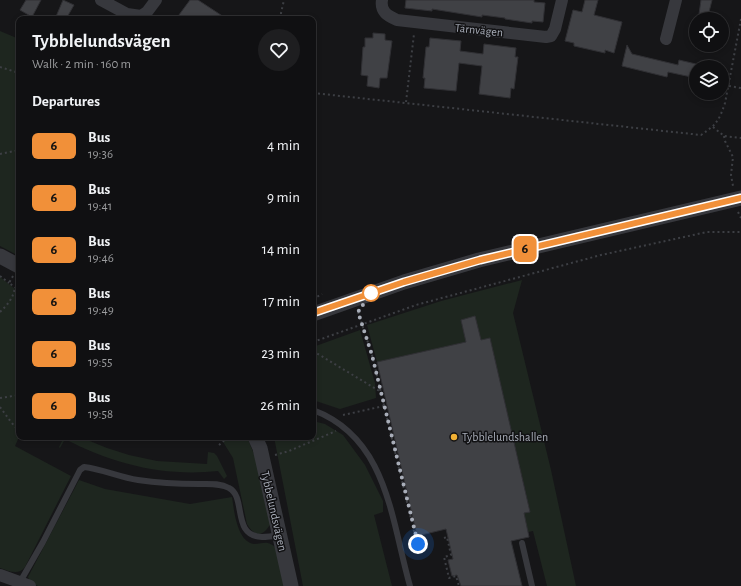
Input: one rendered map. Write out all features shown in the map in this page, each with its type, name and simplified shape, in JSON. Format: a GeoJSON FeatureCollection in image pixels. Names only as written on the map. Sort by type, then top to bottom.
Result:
{"type":"FeatureCollection","features":[{"type":"Feature","properties":{"kind":"street"},"geometry":{"type":"LineString","coordinates":[[101,0],[128,14],[140,16],[147,12],[156,0]]}},
{"type":"Feature","properties":{"kind":"street","name":"Tärnvägen"},"geometry":{"type":"LineString","coordinates":[[382,0],[381,4],[383,10],[388,16],[397,20],[546,37],[551,36],[555,29],[562,0]]}},
{"type":"Feature","properties":{"kind":"street"},"geometry":{"type":"LineString","coordinates":[[666,39],[676,0]]}},
{"type":"Feature","properties":{"kind":"street"},"geometry":{"type":"LineString","coordinates":[[316,313],[404,282],[480,260],[738,198]]}},
{"type":"Feature","properties":{"kind":"street"},"geometry":{"type":"LineString","coordinates":[[0,256],[16,264]]}},
{"type":"Feature","properties":{"kind":"street","name":"Tybbelundsvägen"},"geometry":{"type":"LineString","coordinates":[[256,440],[260,448],[291,586]]}},
{"type":"Feature","properties":{"kind":"street"},"geometry":{"type":"LineString","coordinates":[[0,575],[25,584]]}},
{"type":"Feature","properties":{"kind":"lane"},"geometry":{"type":"LineString","coordinates":[[316,411],[331,417],[346,428],[360,444],[379,474],[390,506],[402,559],[410,586]]}},
{"type":"Feature","properties":{"kind":"lane"},"geometry":{"type":"LineString","coordinates":[[25,584],[43,542],[80,470],[84,467],[137,480],[180,484],[219,485],[227,487],[233,490],[236,496],[245,529],[252,535],[261,537],[280,535]]}},
{"type":"Feature","properties":{"kind":"lane"},"geometry":{"type":"LineString","coordinates":[[522,543],[532,586]]}},
{"type":"Feature","properties":{"kind":"path"},"geometry":{"type":"LineString","coordinates":[[281,16],[284,0]]}},
{"type":"Feature","properties":{"kind":"path"},"geometry":{"type":"LineString","coordinates":[[729,81],[741,19]]}},
{"type":"Feature","properties":{"kind":"path"},"geometry":{"type":"LineString","coordinates":[[406,102],[414,23]]}},
{"type":"Feature","properties":{"kind":"path"},"geometry":{"type":"LineString","coordinates":[[0,66],[16,72]]}},
{"type":"Feature","properties":{"kind":"path"},"geometry":{"type":"LineString","coordinates":[[729,86],[741,88]]}},
{"type":"Feature","properties":{"kind":"path"},"geometry":{"type":"LineString","coordinates":[[316,93],[700,134],[713,127],[721,116],[726,100]]}},
{"type":"Feature","properties":{"kind":"path"},"geometry":{"type":"LineString","coordinates":[[713,127],[724,136],[741,138]]}},
{"type":"Feature","properties":{"kind":"path"},"geometry":{"type":"LineString","coordinates":[[724,136],[733,161],[731,175],[738,198],[738,213],[741,218]]}},
{"type":"Feature","properties":{"kind":"path"},"geometry":{"type":"LineString","coordinates":[[0,154],[16,151]]}},
{"type":"Feature","properties":{"kind":"path"},"geometry":{"type":"LineString","coordinates":[[316,341],[432,300],[601,254],[707,232],[741,232]]}},
{"type":"Feature","properties":{"kind":"path"},"geometry":{"type":"LineString","coordinates":[[10,283],[16,272]]}},
{"type":"Feature","properties":{"kind":"path"},"geometry":{"type":"LineString","coordinates":[[0,276],[15,287],[10,302],[0,312]]}},
{"type":"Feature","properties":{"kind":"path"},"geometry":{"type":"LineString","coordinates":[[316,297],[322,294]]}},
{"type":"Feature","properties":{"kind":"path"},"geometry":{"type":"LineString","coordinates":[[358,312],[372,355],[418,544]]}},
{"type":"Feature","properties":{"kind":"path"},"geometry":{"type":"LineString","coordinates":[[316,353],[380,392]]}},
{"type":"Feature","properties":{"kind":"path"},"geometry":{"type":"LineString","coordinates":[[0,398],[16,395]]}},
{"type":"Feature","properties":{"kind":"path"},"geometry":{"type":"LineString","coordinates":[[316,440],[336,431],[337,422],[340,416],[384,406]]}},
{"type":"Feature","properties":{"kind":"path"},"geometry":{"type":"LineString","coordinates":[[0,407],[16,428]]}},
{"type":"Feature","properties":{"kind":"path"},"geometry":{"type":"LineString","coordinates":[[219,445],[225,440]]}},
{"type":"Feature","properties":{"kind":"path"},"geometry":{"type":"LineString","coordinates":[[271,456],[289,451],[315,440]]}},
{"type":"Feature","properties":{"kind":"path"},"geometry":{"type":"LineString","coordinates":[[444,538],[447,537],[451,555],[444,557],[449,578],[456,576],[459,586]]}},
{"type":"Feature","properties":{"kind":"shaded area"},"geometry":{"type":"Polygon","coordinates":[[[0,31],[16,38],[16,254],[0,246],[0,31]]]}},
{"type":"Feature","properties":{"kind":"shaded area"},"geometry":{"type":"Polygon","coordinates":[[[0,277],[16,290],[16,440],[18,440],[15,446],[71,476],[25,567],[16,572],[0,568],[0,277]]]}},
{"type":"Feature","properties":{"kind":"shaded area"},"geometry":{"type":"Polygon","coordinates":[[[522,280],[513,313],[551,470],[576,586],[547,586],[533,531],[528,532],[524,513],[530,511],[490,338],[481,340],[475,317],[461,320],[466,342],[377,362],[367,325],[441,301],[522,280]]]}},
{"type":"Feature","properties":{"kind":"shaded area"},"geometry":{"type":"Polygon","coordinates":[[[360,330],[375,383],[376,398],[340,409],[316,401],[316,346],[360,330]]]}},
{"type":"Feature","properties":{"kind":"shaded area"},"geometry":{"type":"Polygon","coordinates":[[[316,422],[325,424],[343,435],[365,465],[383,501],[383,512],[374,515],[392,586],[303,586],[275,440],[316,440],[316,422]]]}},
{"type":"Feature","properties":{"kind":"shaded area"},"geometry":{"type":"Polygon","coordinates":[[[62,440],[64,440],[60,448],[59,447],[62,440]]]}},
{"type":"Feature","properties":{"kind":"shaded area"},"geometry":{"type":"Polygon","coordinates":[[[67,440],[87,440],[129,455],[157,461],[207,464],[208,452],[214,453],[227,476],[224,479],[218,471],[178,472],[139,467],[120,462],[83,448],[67,440]]]}},
{"type":"Feature","properties":{"kind":"shaded area"},"geometry":{"type":"Polygon","coordinates":[[[222,440],[248,440],[256,459],[271,523],[262,533],[256,534],[247,524],[233,458],[222,440]]]}},
{"type":"Feature","properties":{"kind":"shaded area"},"geometry":{"type":"Polygon","coordinates":[[[79,480],[105,489],[190,504],[232,497],[237,525],[244,538],[248,542],[254,544],[267,543],[275,547],[285,586],[38,586],[30,582],[28,577],[79,480]]]}},
{"type":"Feature","properties":{"kind":"building"},"geometry":{"type":"Polygon","coordinates":[[[26,0],[41,0],[33,16],[20,10],[26,0]]]}},
{"type":"Feature","properties":{"kind":"building"},"geometry":{"type":"Polygon","coordinates":[[[63,0],[74,5],[68,16],[56,16],[63,0]]]}},
{"type":"Feature","properties":{"kind":"building"},"geometry":{"type":"Polygon","coordinates":[[[190,0],[198,0],[222,16],[178,16],[190,0]]]}},
{"type":"Feature","properties":{"kind":"building"},"geometry":{"type":"Polygon","coordinates":[[[406,0],[534,0],[534,2],[545,3],[543,22],[532,21],[532,23],[505,18],[482,15],[482,17],[432,9],[432,11],[405,8],[406,0]]]}},
{"type":"Feature","properties":{"kind":"building"},"geometry":{"type":"Polygon","coordinates":[[[585,0],[598,0],[594,15],[622,22],[614,53],[605,50],[605,53],[574,46],[574,43],[565,41],[573,10],[582,12],[585,0]]]}},
{"type":"Feature","properties":{"kind":"building"},"geometry":{"type":"Polygon","coordinates":[[[701,0],[712,0],[709,12],[699,12],[701,0]]]}},
{"type":"Feature","properties":{"kind":"building"},"geometry":{"type":"Polygon","coordinates":[[[373,33],[385,34],[385,40],[392,41],[387,78],[380,78],[379,88],[367,86],[368,76],[361,75],[365,38],[373,38],[373,33]]]}},
{"type":"Feature","properties":{"kind":"building"},"geometry":{"type":"Polygon","coordinates":[[[430,38],[461,41],[460,51],[483,54],[484,44],[516,48],[515,57],[518,57],[514,89],[511,88],[510,98],[479,94],[482,66],[459,63],[456,91],[424,88],[425,78],[423,78],[426,47],[429,47],[430,38]]]}},
{"type":"Feature","properties":{"kind":"building"},"geometry":{"type":"Polygon","coordinates":[[[627,45],[632,54],[678,65],[679,60],[689,62],[689,76],[668,72],[667,77],[622,66],[627,45]]]}},
{"type":"Feature","properties":{"kind":"building","name":"Tybblelundshallen"},"geometry":{"type":"Polygon","coordinates":[[[475,316],[481,340],[490,338],[530,512],[524,513],[529,537],[511,541],[522,586],[461,586],[457,575],[452,576],[448,560],[453,559],[446,529],[417,536],[377,362],[466,342],[461,320],[475,316]]]}},
{"type":"Feature","properties":{"kind":"bus line","name":"6"},"geometry":{"type":"LineString","coordinates":[[316,312],[404,282],[480,260],[741,198]]}},
{"type":"Feature","properties":{"kind":"place","name":"Tybblelundshallen"},"geometry":{"type":"Point","coordinates":[454,437]}},
{"type":"Feature","properties":{"kind":"route"},"geometry":{"type":"LineString","coordinates":[[371,293],[358,312],[372,355],[418,544]]}}]}
